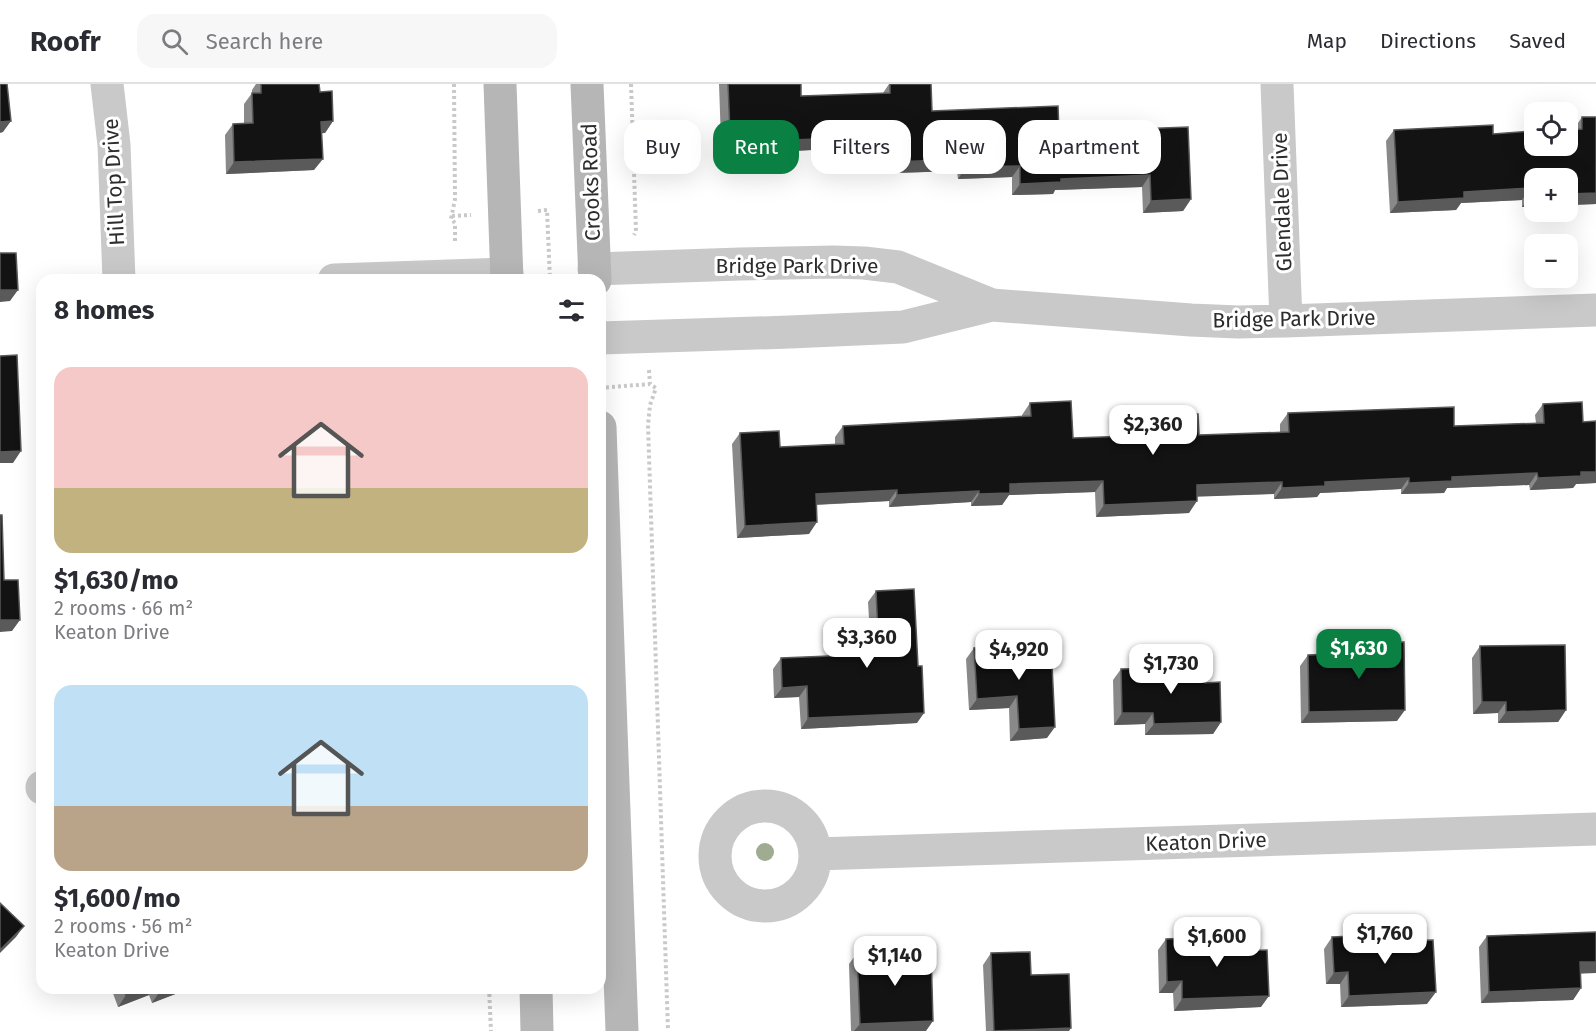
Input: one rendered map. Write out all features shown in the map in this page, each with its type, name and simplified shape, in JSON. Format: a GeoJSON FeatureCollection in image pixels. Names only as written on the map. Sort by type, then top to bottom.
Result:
{"type":"FeatureCollection","features":[{"type":"Feature","properties":{"kind":"main road"},"geometry":{"type":"LineString","coordinates":[[500,84],[507,274]]}},
{"type":"Feature","properties":{"kind":"main road","name":"Crooks Road"},"geometry":{"type":"LineString","coordinates":[[587,84],[595,274]]}},
{"type":"Feature","properties":{"kind":"main road"},"geometry":{"type":"LineString","coordinates":[[606,592],[622,1031]]}},
{"type":"Feature","properties":{"kind":"main road"},"geometry":{"type":"LineString","coordinates":[[536,994],[537,1031]]}},
{"type":"Feature","properties":{"kind":"street","name":"Hill Top Drive"},"geometry":{"type":"LineString","coordinates":[[107,84],[114,145],[119,274]]}},
{"type":"Feature","properties":{"kind":"street","name":"Glendale Drive"},"geometry":{"type":"LineString","coordinates":[[1277,84],[1286,321]]}},
{"type":"Feature","properties":{"kind":"street","name":"Bridge Park Drive"},"geometry":{"type":"LineString","coordinates":[[606,274],[752,264],[864,263],[898,267],[992,305],[1238,322],[1596,310]]}},
{"type":"Feature","properties":{"kind":"street","name":"Bridge Park Drive"},"geometry":{"type":"LineString","coordinates":[[606,338],[903,327],[992,305]]}},
{"type":"Feature","properties":{"kind":"street","name":"Keaton Drive"},"geometry":{"type":"LineString","coordinates":[[816,854],[1596,830]]}},
{"type":"Feature","properties":{"kind":"path"},"geometry":{"type":"LineString","coordinates":[[454,84],[455,199],[451,219],[455,223]]}},
{"type":"Feature","properties":{"kind":"path"},"geometry":{"type":"LineString","coordinates":[[631,84],[636,231],[634,234]]}},
{"type":"Feature","properties":{"kind":"path"},"geometry":{"type":"LineString","coordinates":[[528,212],[548,210],[550,274]]}},
{"type":"Feature","properties":{"kind":"path"},"geometry":{"type":"LineString","coordinates":[[452,216],[459,216]]}},
{"type":"Feature","properties":{"kind":"path"},"geometry":{"type":"LineString","coordinates":[[606,388],[650,384],[656,388],[650,405],[648,424],[668,1031]]}},
{"type":"Feature","properties":{"kind":"path"},"geometry":{"type":"LineString","coordinates":[[489,994],[491,1031]]}},
{"type":"Feature","properties":{"kind":"building"},"geometry":{"type":"Polygon","coordinates":[[[0,84],[7,84],[11,121],[0,122],[0,84]]]}},
{"type":"Feature","properties":{"kind":"building"},"geometry":{"type":"Polygon","coordinates":[[[261,84],[319,84],[320,92],[332,91],[333,121],[321,122],[323,159],[234,162],[233,124],[253,123],[252,93],[261,93],[261,84]]]}},
{"type":"Feature","properties":{"kind":"building"},"geometry":{"type":"Polygon","coordinates":[[[728,84],[801,84],[801,96],[890,93],[890,84],[931,84],[932,111],[1058,106],[1059,120],[1018,120],[1018,166],[1006,166],[1006,120],[923,120],[923,161],[911,161],[911,120],[811,120],[811,139],[799,140],[799,120],[729,120],[728,84]]]}},
{"type":"Feature","properties":{"kind":"building"},"geometry":{"type":"Polygon","coordinates":[[[1582,117],[1596,117],[1596,193],[1578,194],[1578,168],[1524,168],[1524,188],[1464,192],[1464,198],[1398,202],[1394,130],[1493,125],[1493,134],[1524,132],[1524,156],[1578,156],[1578,129],[1582,129],[1582,117]]]}},
{"type":"Feature","properties":{"kind":"building"},"geometry":{"type":"Polygon","coordinates":[[[1188,127],[1191,199],[1151,201],[1150,175],[1061,179],[1061,182],[1020,184],[1020,174],[1161,174],[1161,128],[1188,127]]]}},
{"type":"Feature","properties":{"kind":"building"},"geometry":{"type":"Polygon","coordinates":[[[0,253],[16,253],[18,290],[0,290],[0,253]]]}},
{"type":"Feature","properties":{"kind":"building"},"geometry":{"type":"Polygon","coordinates":[[[17,355],[21,451],[0,452],[0,356],[17,355]]]}},
{"type":"Feature","properties":{"kind":"building"},"geometry":{"type":"Polygon","coordinates":[[[1071,401],[1073,438],[1160,435],[1159,415],[1198,414],[1199,435],[1289,432],[1288,413],[1454,407],[1454,426],[1544,423],[1543,404],[1582,402],[1583,422],[1596,421],[1596,472],[1581,472],[1581,476],[1538,478],[1537,473],[1452,477],[1452,481],[1409,483],[1409,478],[1325,482],[1325,486],[1282,488],[1282,482],[1197,485],[1197,501],[1104,505],[1103,481],[1010,484],[1010,493],[979,494],[979,491],[897,495],[897,490],[816,494],[817,522],[745,526],[740,433],[779,431],[780,447],[844,444],[843,426],[1031,416],[1030,403],[1071,401]]]}},
{"type":"Feature","properties":{"kind":"building"},"geometry":{"type":"Polygon","coordinates":[[[0,515],[2,515],[4,580],[18,580],[20,620],[0,620],[0,515]]]}},
{"type":"Feature","properties":{"kind":"building"},"geometry":{"type":"Polygon","coordinates":[[[914,589],[918,666],[922,666],[924,713],[808,718],[807,686],[782,688],[781,658],[879,654],[876,591],[914,589]]]}},
{"type":"Feature","properties":{"kind":"building"},"geometry":{"type":"Polygon","coordinates":[[[1404,642],[1405,710],[1309,712],[1308,655],[1361,653],[1360,643],[1404,642]]]}},
{"type":"Feature","properties":{"kind":"building"},"geometry":{"type":"Polygon","coordinates":[[[1051,644],[1055,727],[1019,729],[1017,696],[977,699],[974,648],[1051,644]]]}},
{"type":"Feature","properties":{"kind":"building"},"geometry":{"type":"Polygon","coordinates":[[[1565,645],[1566,710],[1506,712],[1506,702],[1482,702],[1480,646],[1565,645]]]}},
{"type":"Feature","properties":{"kind":"building"},"geometry":{"type":"Polygon","coordinates":[[[1204,667],[1205,683],[1220,682],[1221,722],[1154,724],[1153,713],[1122,713],[1121,669],[1204,667]]]}},
{"type":"Feature","properties":{"kind":"building"},"geometry":{"type":"Polygon","coordinates":[[[0,903],[24,926],[0,950],[0,903]]]}},
{"type":"Feature","properties":{"kind":"building"},"geometry":{"type":"Polygon","coordinates":[[[1596,932],[1596,962],[1580,962],[1581,988],[1489,992],[1487,936],[1596,932]]]}},
{"type":"Feature","properties":{"kind":"building"},"geometry":{"type":"Polygon","coordinates":[[[1399,934],[1399,941],[1433,940],[1436,992],[1349,996],[1348,972],[1334,973],[1332,937],[1399,934]]]}},
{"type":"Feature","properties":{"kind":"building"},"geometry":{"type":"Polygon","coordinates":[[[1237,936],[1237,951],[1267,950],[1269,996],[1182,999],[1182,981],[1167,982],[1166,939],[1237,936]]]}},
{"type":"Feature","properties":{"kind":"building"},"geometry":{"type":"Polygon","coordinates":[[[931,950],[933,1021],[860,1024],[857,953],[931,950]]]}},
{"type":"Feature","properties":{"kind":"building"},"geometry":{"type":"Polygon","coordinates":[[[1030,952],[1031,975],[1069,974],[1071,1028],[994,1031],[991,953],[1030,952]]]}}]}
